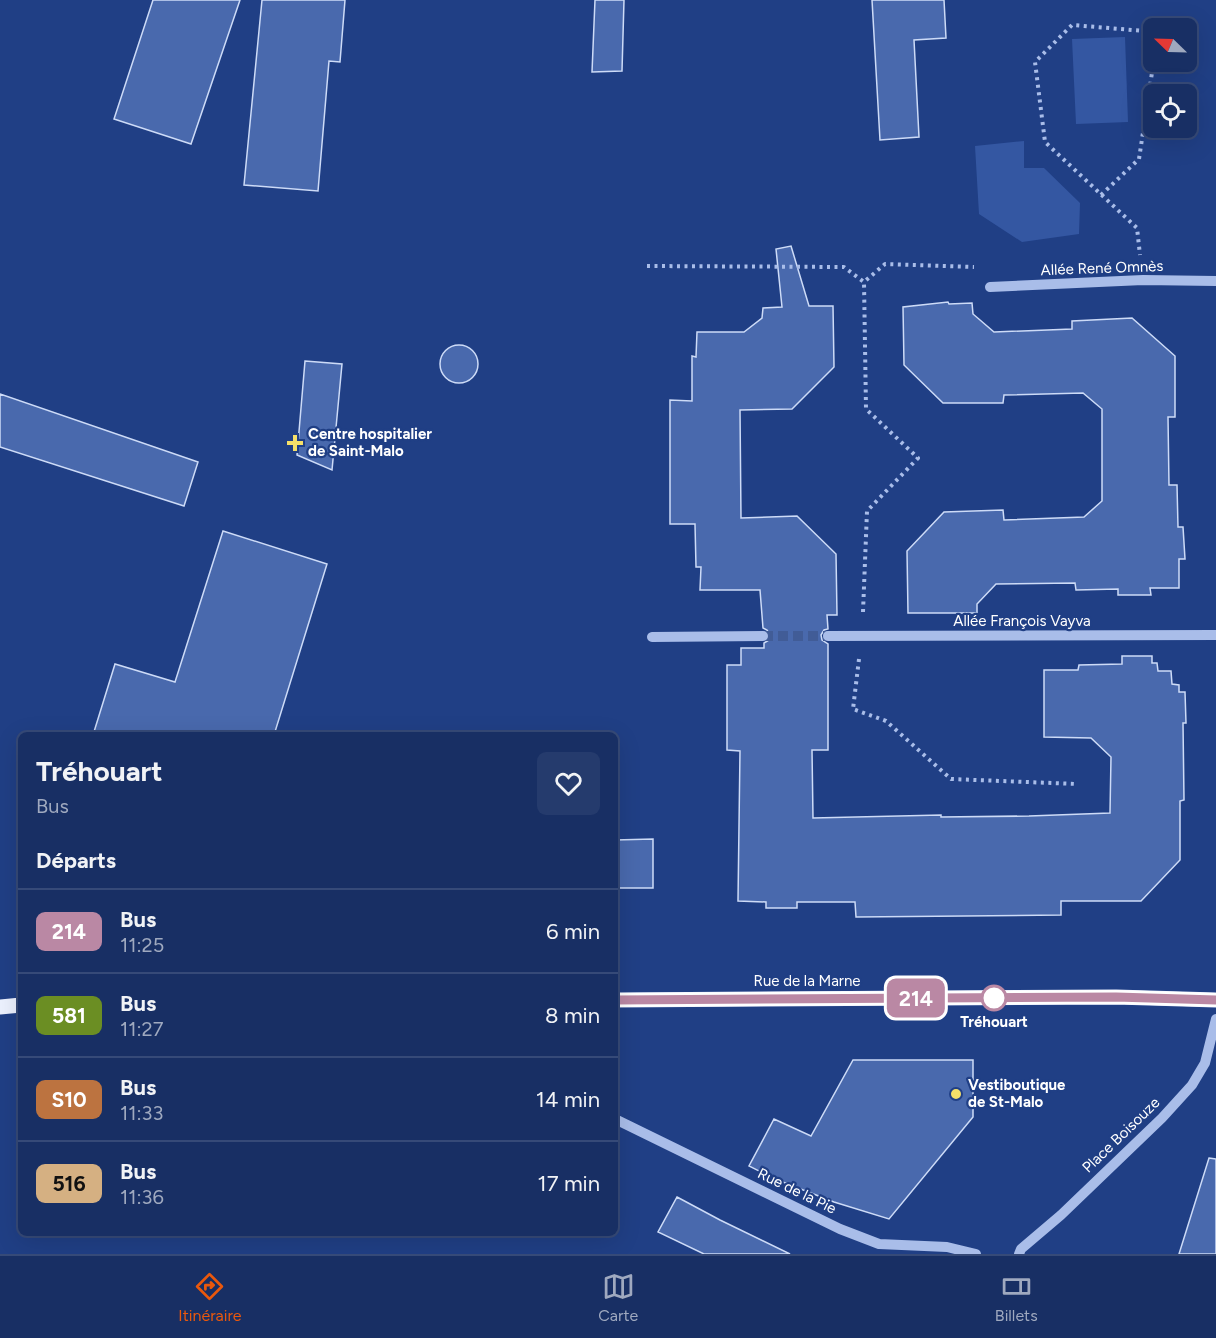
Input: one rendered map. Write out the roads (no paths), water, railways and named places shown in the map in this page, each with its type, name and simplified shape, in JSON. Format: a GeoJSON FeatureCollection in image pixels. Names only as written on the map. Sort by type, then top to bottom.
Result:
{"type":"FeatureCollection","features":[{"type":"Feature","properties":{"kind":"main road","name":"Rue de la Marne"},"geometry":{"type":"LineString","coordinates":[[618,1000],[1116,997],[1216,1000]]}},
{"type":"Feature","properties":{"kind":"street","name":"Allée René Omnès"},"geometry":{"type":"LineString","coordinates":[[990,287],[1143,280],[1216,281]]}},
{"type":"Feature","properties":{"kind":"street","name":"Allée François Vayva"},"geometry":{"type":"LineString","coordinates":[[828,636],[1216,635]]}},
{"type":"Feature","properties":{"kind":"street"},"geometry":{"type":"LineString","coordinates":[[652,636],[763,636]]}},
{"type":"Feature","properties":{"kind":"street","name":"Place Boisouze"},"geometry":{"type":"LineString","coordinates":[[1019,1254],[1021,1249],[1061,1215],[1162,1118],[1192,1085],[1205,1063],[1216,1019]]}},
{"type":"Feature","properties":{"kind":"street","name":"Rue de la Pie"},"geometry":{"type":"LineString","coordinates":[[618,1120],[840,1228],[877,1249],[947,1247],[976,1254]]}},
{"type":"Feature","properties":{"kind":"tunnel"},"geometry":{"type":"LineString","coordinates":[[763,636],[828,636]]}},
{"type":"Feature","properties":{"kind":"place","name":"Centre hospitalier de Saint-Malo"},"geometry":{"type":"Point","coordinates":[295,443]}},
{"type":"Feature","properties":{"kind":"place","name":"Tréhouart"},"geometry":{"type":"Point","coordinates":[994,998]}},
{"type":"Feature","properties":{"kind":"place","name":"Vestiboutique de St-Malo"},"geometry":{"type":"Point","coordinates":[956,1094]}}]}
